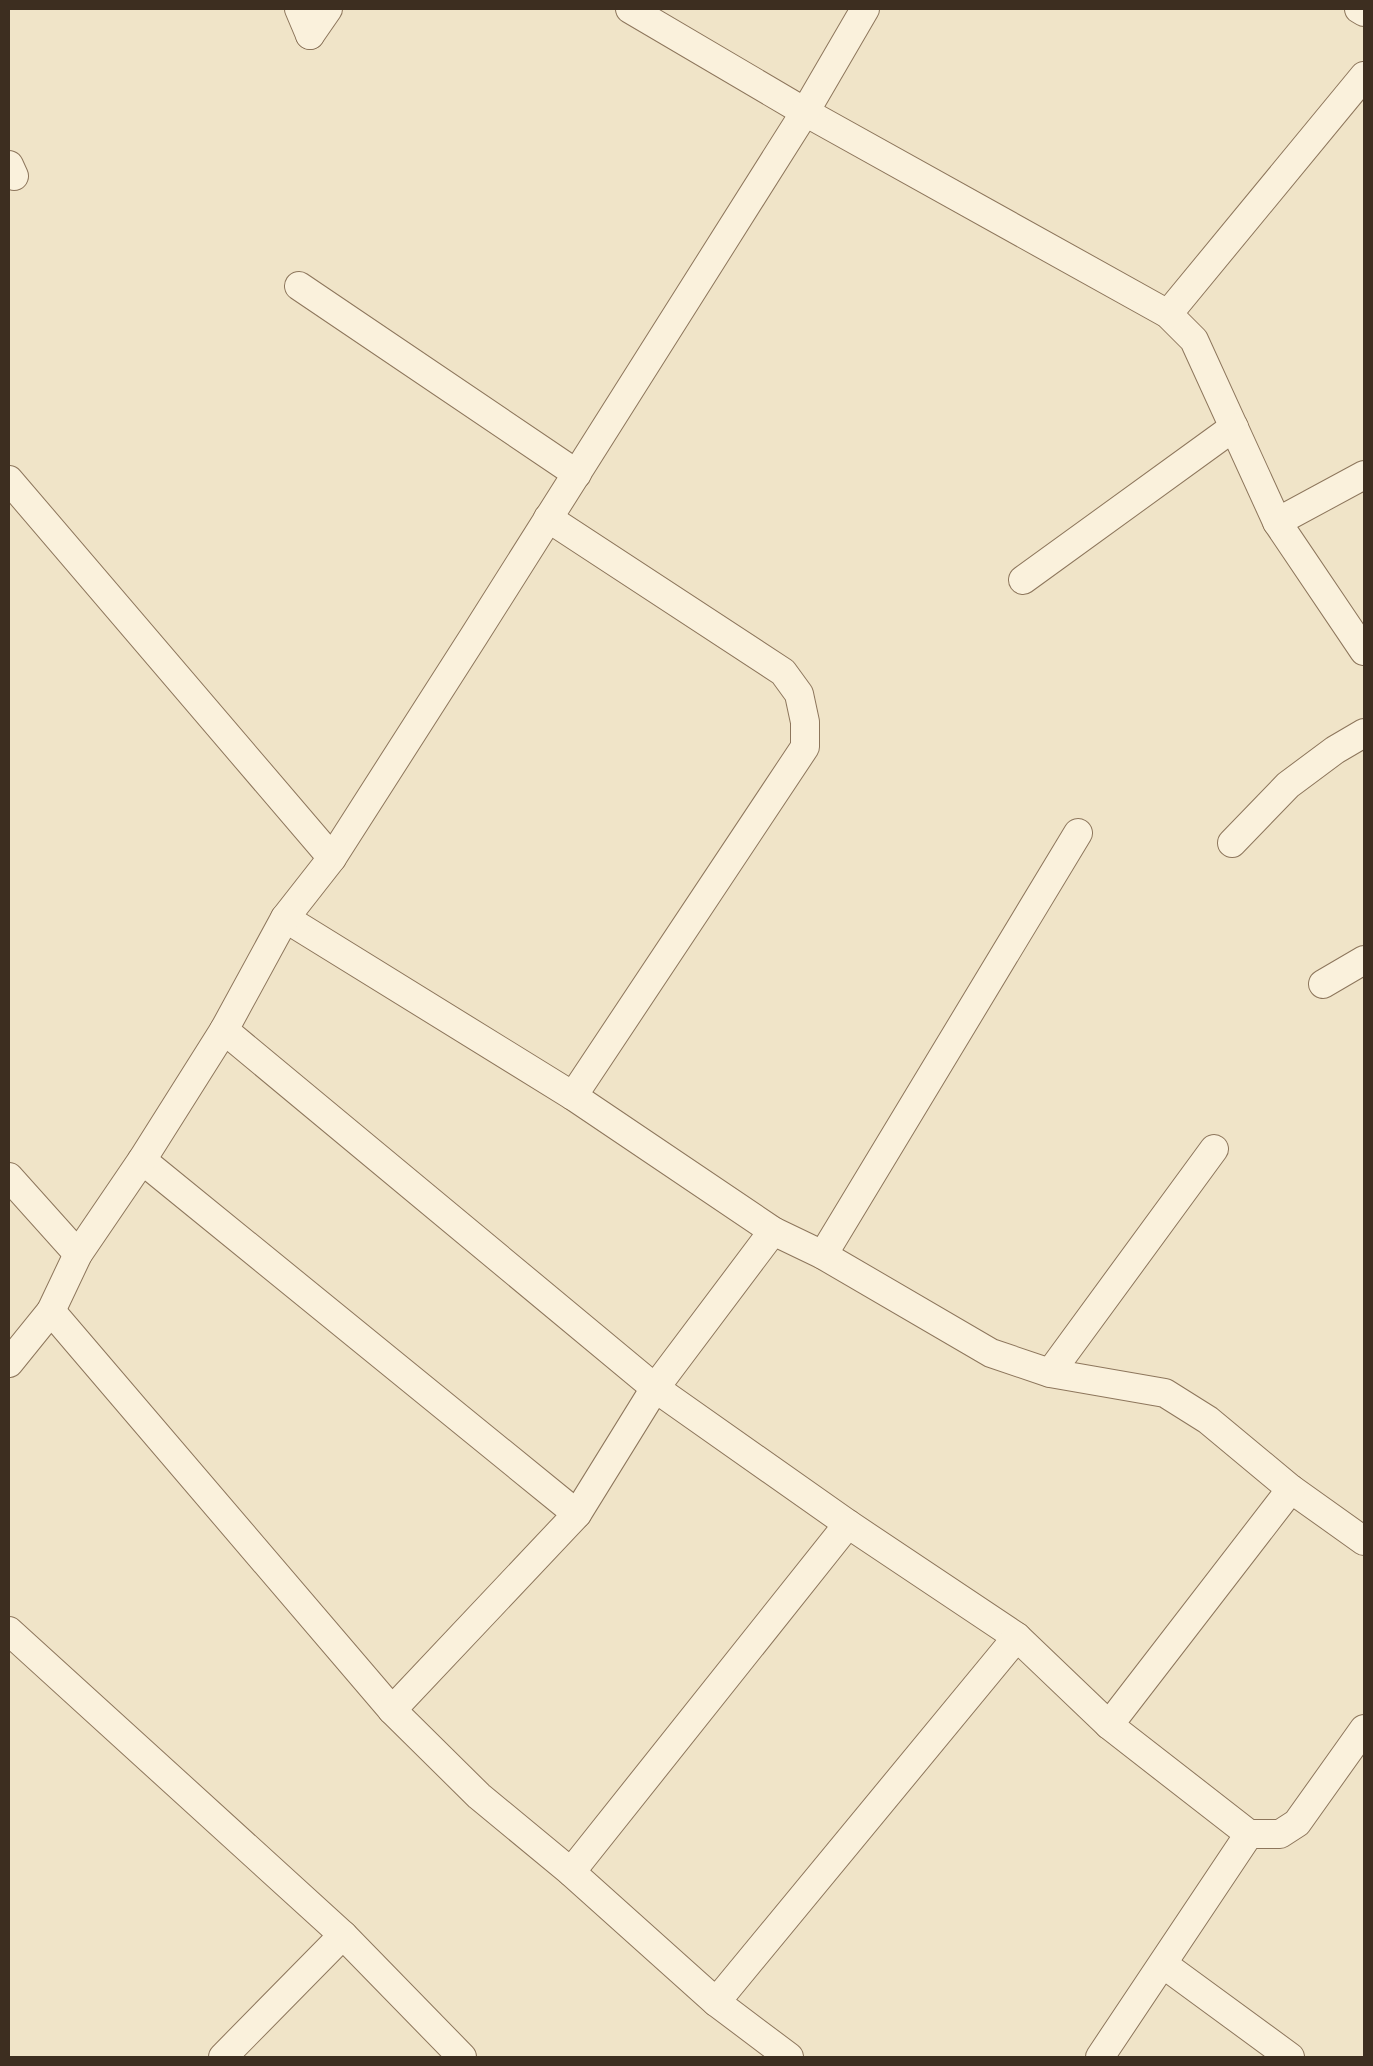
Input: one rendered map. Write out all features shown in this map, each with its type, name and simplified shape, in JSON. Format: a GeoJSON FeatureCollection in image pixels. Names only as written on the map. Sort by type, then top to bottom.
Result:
{"type":"FeatureCollection","features":[{"type":"Feature","properties":{"kind":"street"},"geometry":{"type":"LineString","coordinates":[[298,9],[310,34],[328,9]]}},
{"type":"Feature","properties":{"kind":"street"},"geometry":{"type":"LineString","coordinates":[[630,9],[805,112],[1168,314],[1194,340],[1277,522],[1364,650]]}},
{"type":"Feature","properties":{"kind":"street"},"geometry":{"type":"LineString","coordinates":[[9,1364],[51,1311],[78,1254],[142,1160],[224,1030],[285,918],[332,858],[805,112],[865,9]]}},
{"type":"Feature","properties":{"kind":"street"},"geometry":{"type":"LineString","coordinates":[[1359,9],[1364,12]]}},
{"type":"Feature","properties":{"kind":"street"},"geometry":{"type":"LineString","coordinates":[[1168,314],[1364,76]]}},
{"type":"Feature","properties":{"kind":"street"},"geometry":{"type":"LineString","coordinates":[[299,286],[577,474]]}},
{"type":"Feature","properties":{"kind":"street"},"geometry":{"type":"LineString","coordinates":[[1023,580],[1234,427]]}},
{"type":"Feature","properties":{"kind":"street"},"geometry":{"type":"LineString","coordinates":[[1277,522],[1364,475]]}},
{"type":"Feature","properties":{"kind":"street"},"geometry":{"type":"LineString","coordinates":[[9,480],[332,858]]}},
{"type":"Feature","properties":{"kind":"street"},"geometry":{"type":"LineString","coordinates":[[548,518],[783,672],[799,694],[805,722],[805,747],[573,1096]]}},
{"type":"Feature","properties":{"kind":"street"},"geometry":{"type":"LineString","coordinates":[[1232,843],[1288,785],[1335,750],[1364,733]]}},
{"type":"Feature","properties":{"kind":"street"},"geometry":{"type":"LineString","coordinates":[[823,1255],[1078,833]]}},
{"type":"Feature","properties":{"kind":"street"},"geometry":{"type":"LineString","coordinates":[[285,918],[573,1096],[773,1230],[823,1255],[990,1352],[1050,1373],[1165,1392],[1208,1420],[1291,1489],[1364,1541]]}},
{"type":"Feature","properties":{"kind":"street"},"geometry":{"type":"LineString","coordinates":[[1323,984],[1364,960]]}},
{"type":"Feature","properties":{"kind":"street"},"geometry":{"type":"LineString","coordinates":[[224,1030],[655,1388],[848,1524],[1017,1637],[1109,1724],[1250,1834],[1280,1834],[1298,1823],[1364,1729]]}},
{"type":"Feature","properties":{"kind":"street"},"geometry":{"type":"LineString","coordinates":[[1050,1373],[1214,1150]]}},
{"type":"Feature","properties":{"kind":"street"},"geometry":{"type":"LineString","coordinates":[[142,1160],[577,1514]]}},
{"type":"Feature","properties":{"kind":"street"},"geometry":{"type":"LineString","coordinates":[[9,1177],[78,1254]]}},
{"type":"Feature","properties":{"kind":"street"},"geometry":{"type":"LineString","coordinates":[[392,1710],[577,1514],[655,1388],[773,1230]]}},
{"type":"Feature","properties":{"kind":"street"},"geometry":{"type":"LineString","coordinates":[[51,1311],[392,1710],[479,1796],[571,1872],[716,2002],[788,2057]]}},
{"type":"Feature","properties":{"kind":"street"},"geometry":{"type":"LineString","coordinates":[[1109,1724],[1291,1489]]}},
{"type":"Feature","properties":{"kind":"street"},"geometry":{"type":"LineString","coordinates":[[571,1872],[848,1524]]}},
{"type":"Feature","properties":{"kind":"street"},"geometry":{"type":"LineString","coordinates":[[9,1631],[343,1935],[462,2057]]}},
{"type":"Feature","properties":{"kind":"street"},"geometry":{"type":"LineString","coordinates":[[716,2002],[1017,1637]]}},
{"type":"Feature","properties":{"kind":"street"},"geometry":{"type":"LineString","coordinates":[[1100,2057],[1250,1834]]}},
{"type":"Feature","properties":{"kind":"street"},"geometry":{"type":"LineString","coordinates":[[223,2057],[343,1935]]}},
{"type":"Feature","properties":{"kind":"street"},"geometry":{"type":"LineString","coordinates":[[1163,1964],[1290,2057]]}}]}
